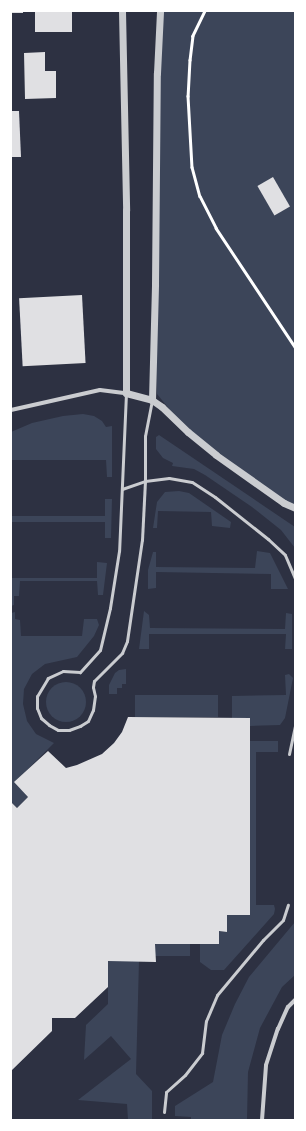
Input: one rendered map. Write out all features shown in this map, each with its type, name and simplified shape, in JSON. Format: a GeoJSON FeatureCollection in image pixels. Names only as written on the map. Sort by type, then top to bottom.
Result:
{"type":"FeatureCollection","features":[{"type":"Feature","properties":{"kind":"street"},"geometry":{"type":"LineString","coordinates":[[122,11],[126,210],[126,393]]}},
{"type":"Feature","properties":{"kind":"street"},"geometry":{"type":"LineString","coordinates":[[152,400],[156,284],[157,73],[160,11]]}},
{"type":"Feature","properties":{"kind":"street"},"geometry":{"type":"LineString","coordinates":[[11,410],[100,390],[126,393],[152,400],[162,407],[188,432],[216,455],[284,503],[295,508]]}},
{"type":"Feature","properties":{"kind":"street"},"geometry":{"type":"LineString","coordinates":[[262,1120],[266,1065],[278,1029],[288,1007],[295,1000]]}},
{"type":"Feature","properties":{"kind":"lane"},"geometry":{"type":"LineString","coordinates":[[126,393],[119,551],[110,608],[100,650],[80,672],[63,671],[48,678],[37,696],[37,708],[41,718],[58,730],[69,730],[80,726],[88,720],[94,703],[94,681],[122,653],[127,641],[142,540],[146,481],[145,436],[152,400]]}},
{"type":"Feature","properties":{"kind":"lane"},"geometry":{"type":"LineString","coordinates":[[122,489],[146,481],[169,478],[192,482],[215,497],[268,539],[284,555],[295,579]]}},
{"type":"Feature","properties":{"kind":"lane"},"geometry":{"type":"LineString","coordinates":[[289,754],[295,725]]}},
{"type":"Feature","properties":{"kind":"lane"},"geometry":{"type":"LineString","coordinates":[[164,1112],[166,1092],[186,1075],[202,1053],[206,1021],[217,995],[263,940],[283,920],[288,905]]}},
{"type":"Feature","properties":{"kind":"path"},"geometry":{"type":"LineString","coordinates":[[205,11],[193,36],[190,60],[188,96],[192,167],[200,196],[216,228],[295,347]]}},
{"type":"Feature","properties":{"kind":"shaded area"},"geometry":{"type":"Polygon","coordinates":[[[160,11],[295,11],[295,508],[188,432],[157,394],[155,284],[160,11]]]}},
{"type":"Feature","properties":{"kind":"shaded area"},"geometry":{"type":"Polygon","coordinates":[[[83,414],[94,416],[102,421],[106,427],[112,426],[112,477],[107,477],[106,460],[11,460],[11,432],[32,423],[63,416],[83,414]]]}},
{"type":"Feature","properties":{"kind":"shaded area"},"geometry":{"type":"Polygon","coordinates":[[[159,435],[295,527],[295,548],[281,530],[252,507],[205,475],[194,469],[172,466],[173,463],[163,458],[156,449],[156,437],[159,435]]]}},
{"type":"Feature","properties":{"kind":"shaded area"},"geometry":{"type":"Polygon","coordinates":[[[179,491],[189,493],[231,522],[230,528],[212,526],[211,512],[158,511],[157,528],[153,528],[157,502],[165,492],[179,491]]]}},
{"type":"Feature","properties":{"kind":"shaded area"},"geometry":{"type":"Polygon","coordinates":[[[105,499],[112,499],[111,538],[105,538],[105,522],[11,522],[11,516],[105,516],[105,499]]]}},
{"type":"Feature","properties":{"kind":"shaded area"},"geometry":{"type":"Polygon","coordinates":[[[257,551],[270,553],[288,589],[271,589],[271,574],[156,572],[156,588],[148,589],[148,570],[153,552],[156,552],[156,567],[255,568],[257,551]]]}},
{"type":"Feature","properties":{"kind":"shaded area"},"geometry":{"type":"Polygon","coordinates":[[[97,562],[107,563],[103,595],[98,595],[97,581],[20,581],[19,596],[14,596],[14,605],[11,606],[11,578],[97,578],[97,562]]]}},
{"type":"Feature","properties":{"kind":"shaded area"},"geometry":{"type":"Polygon","coordinates":[[[144,611],[149,615],[150,628],[285,629],[286,613],[292,614],[292,649],[285,649],[286,634],[149,634],[149,649],[139,649],[144,611]]]}},
{"type":"Feature","properties":{"kind":"shaded area"},"geometry":{"type":"Polygon","coordinates":[[[15,612],[15,619],[20,620],[21,636],[82,636],[84,619],[97,619],[99,625],[94,636],[77,657],[45,664],[32,674],[24,689],[23,704],[27,721],[36,734],[54,743],[15,782],[28,797],[17,808],[11,802],[11,613],[15,612]]]}},
{"type":"Feature","properties":{"kind":"shaded area"},"geometry":{"type":"Polygon","coordinates":[[[126,669],[126,684],[122,684],[122,688],[117,688],[117,694],[109,694],[109,685],[115,673],[119,670],[126,669]]]}},
{"type":"Feature","properties":{"kind":"shaded area"},"geometry":{"type":"Polygon","coordinates":[[[289,674],[293,678],[285,718],[280,725],[250,726],[232,718],[232,696],[286,695],[285,675],[289,674]]]}},
{"type":"Feature","properties":{"kind":"shaded area"},"geometry":{"type":"Polygon","coordinates":[[[66,682],[74,684],[80,688],[84,694],[86,702],[84,710],[80,716],[74,720],[66,722],[58,720],[52,716],[48,710],[46,702],[48,694],[52,688],[58,684],[66,682]]]}},
{"type":"Feature","properties":{"kind":"shaded area"},"geometry":{"type":"Polygon","coordinates":[[[135,695],[218,695],[218,717],[135,717],[135,695]]]}},
{"type":"Feature","properties":{"kind":"shaded area"},"geometry":{"type":"Polygon","coordinates":[[[250,741],[278,741],[278,752],[256,752],[256,905],[274,905],[275,909],[274,914],[224,970],[211,970],[200,962],[200,944],[219,944],[219,931],[227,932],[227,915],[250,914],[250,741]]]}},
{"type":"Feature","properties":{"kind":"shaded area"},"geometry":{"type":"Polygon","coordinates":[[[295,922],[295,975],[282,987],[260,1028],[248,1072],[247,1120],[191,1120],[191,1117],[175,1116],[175,1106],[213,1082],[222,1035],[235,1004],[249,977],[295,922]]]}},
{"type":"Feature","properties":{"kind":"shaded area"},"geometry":{"type":"Polygon","coordinates":[[[155,944],[190,944],[190,956],[155,956],[155,944]]]}},
{"type":"Feature","properties":{"kind":"shaded area"},"geometry":{"type":"Polygon","coordinates":[[[108,961],[139,961],[136,1074],[152,1091],[152,1120],[128,1120],[127,1104],[78,1100],[131,1059],[111,1036],[84,1060],[86,1025],[108,1004],[108,961]]]}},
{"type":"Feature","properties":{"kind":"building"},"geometry":{"type":"Polygon","coordinates":[[[11,11],[23,11],[23,13],[11,13],[11,11]]]}},
{"type":"Feature","properties":{"kind":"building"},"geometry":{"type":"Polygon","coordinates":[[[35,11],[72,11],[72,32],[35,32],[35,11]]]}},
{"type":"Feature","properties":{"kind":"building"},"geometry":{"type":"Polygon","coordinates":[[[45,52],[45,71],[56,71],[56,98],[25,99],[24,53],[45,52]]]}},
{"type":"Feature","properties":{"kind":"building"},"geometry":{"type":"Polygon","coordinates":[[[11,111],[19,111],[21,157],[11,157],[11,111]]]}},
{"type":"Feature","properties":{"kind":"building"},"geometry":{"type":"Polygon","coordinates":[[[273,177],[290,206],[274,215],[257,186],[273,177]]]}},
{"type":"Feature","properties":{"kind":"building"},"geometry":{"type":"Polygon","coordinates":[[[82,295],[86,363],[23,366],[19,298],[82,295]]]}},
{"type":"Feature","properties":{"kind":"building"},"geometry":{"type":"Polygon","coordinates":[[[128,717],[250,718],[250,915],[227,915],[227,932],[219,931],[219,944],[155,944],[156,962],[108,961],[108,987],[75,1018],[52,1018],[52,1031],[11,1071],[11,802],[17,808],[28,797],[14,782],[48,751],[66,768],[102,754],[114,743],[122,732],[128,717]]]}}]}
